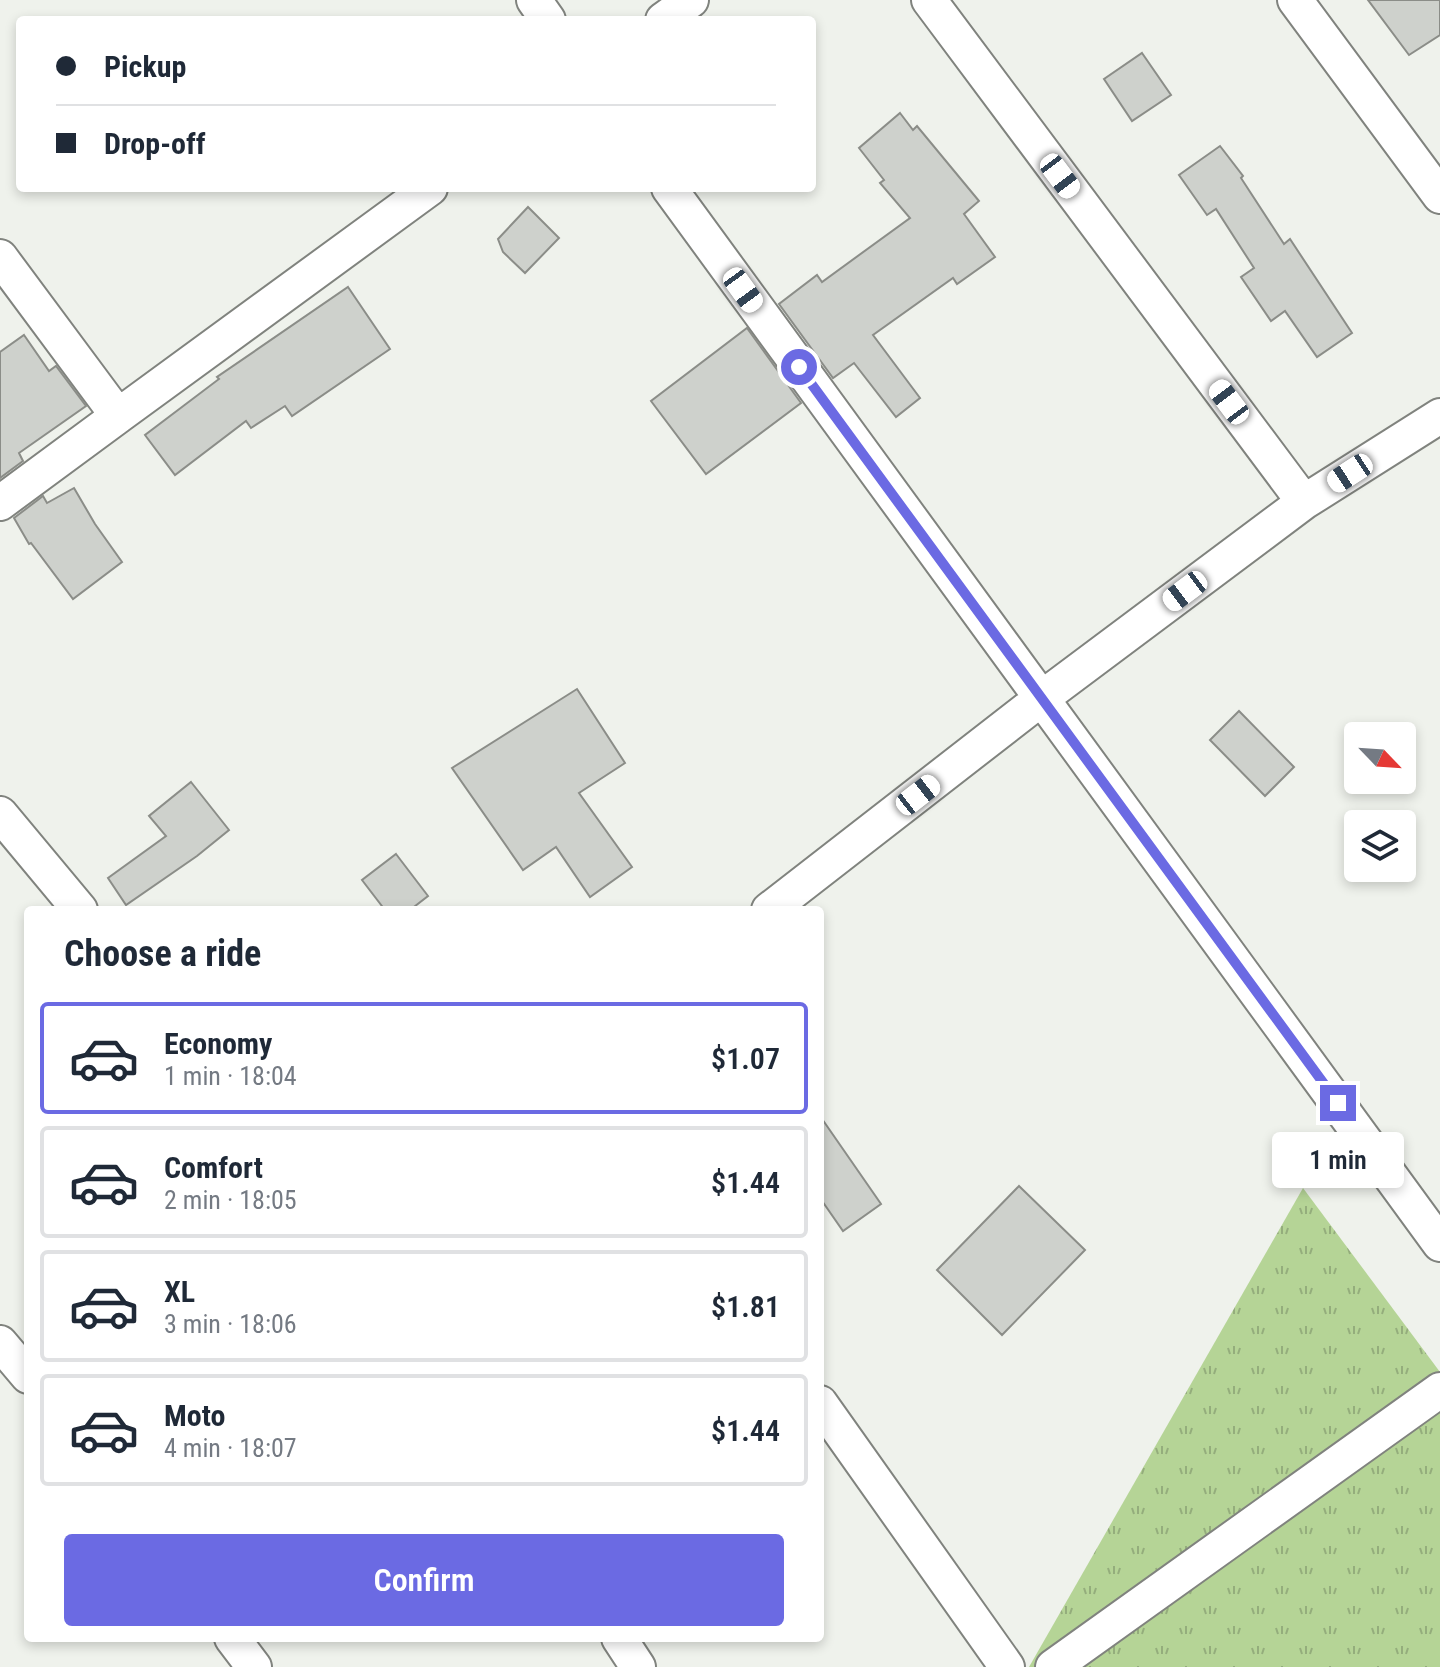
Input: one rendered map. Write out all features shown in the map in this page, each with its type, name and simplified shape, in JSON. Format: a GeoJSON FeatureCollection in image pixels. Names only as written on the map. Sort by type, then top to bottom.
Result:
{"type":"FeatureCollection","features":[{"type":"Feature","properties":{"kind":"street"},"geometry":{"type":"LineString","coordinates":[[669,16],[691,0]]}},
{"type":"Feature","properties":{"kind":"street"},"geometry":{"type":"LineString","coordinates":[[929,0],[1304,502]]}},
{"type":"Feature","properties":{"kind":"street"},"geometry":{"type":"LineString","coordinates":[[1295,0],[1440,196]]}},
{"type":"Feature","properties":{"kind":"street"},"geometry":{"type":"LineString","coordinates":[[0,503],[425,192]]}},
{"type":"Feature","properties":{"kind":"street"},"geometry":{"type":"LineString","coordinates":[[672,192],[1440,1244]]}},
{"type":"Feature","properties":{"kind":"street"},"geometry":{"type":"LineString","coordinates":[[0,257],[118,416]]}},
{"type":"Feature","properties":{"kind":"street"},"geometry":{"type":"LineString","coordinates":[[774,906],[1042,698],[1304,502],[1440,416]]}},
{"type":"Feature","properties":{"kind":"street"},"geometry":{"type":"LineString","coordinates":[[0,814],[77,906]]}},
{"type":"Feature","properties":{"kind":"street"},"geometry":{"type":"LineString","coordinates":[[0,1343],[24,1371]]}},
{"type":"Feature","properties":{"kind":"street"},"geometry":{"type":"LineString","coordinates":[[1053,1667],[1440,1390]]}},
{"type":"Feature","properties":{"kind":"street"},"geometry":{"type":"LineString","coordinates":[[824,1409],[1007,1667]]}},
{"type":"Feature","properties":{"kind":"street"},"geometry":{"type":"LineString","coordinates":[[235,1642],[254,1667]]}},
{"type":"Feature","properties":{"kind":"street"},"geometry":{"type":"LineString","coordinates":[[622,1642],[638,1667]]}},
{"type":"Feature","properties":{"kind":"green space"},"geometry":{"type":"Polygon","coordinates":[[[1303,1188],[1440,1372],[1440,1667],[1029,1667],[1303,1188]]]}},
{"type":"Feature","properties":{"kind":"building"},"geometry":{"type":"Polygon","coordinates":[[[1368,0],[1440,0],[1440,35],[1409,55],[1368,0]]]}},
{"type":"Feature","properties":{"kind":"building"},"geometry":{"type":"Polygon","coordinates":[[[1142,53],[1171,95],[1132,121],[1104,79],[1142,53]]]}},
{"type":"Feature","properties":{"kind":"building"},"geometry":{"type":"Polygon","coordinates":[[[900,113],[913,130],[917,126],[979,201],[964,214],[995,257],[957,284],[953,278],[873,335],[920,398],[896,417],[854,363],[833,378],[779,304],[817,275],[822,282],[910,218],[880,183],[884,180],[859,148],[900,113]]]}},
{"type":"Feature","properties":{"kind":"building"},"geometry":{"type":"Polygon","coordinates":[[[1220,146],[1243,176],[1241,178],[1284,244],[1290,239],[1352,333],[1317,357],[1285,311],[1271,321],[1241,277],[1254,268],[1216,209],[1207,215],[1179,175],[1220,146]]]}},
{"type":"Feature","properties":{"kind":"building"},"geometry":{"type":"Polygon","coordinates":[[[528,207],[559,238],[525,273],[503,252],[498,239],[528,207]]]}},
{"type":"Feature","properties":{"kind":"building"},"geometry":{"type":"Polygon","coordinates":[[[348,287],[390,349],[292,416],[285,406],[251,428],[246,421],[175,475],[145,435],[219,379],[217,377],[348,287]]]}},
{"type":"Feature","properties":{"kind":"building"},"geometry":{"type":"Polygon","coordinates":[[[747,328],[801,403],[706,474],[651,401],[747,328]]]}},
{"type":"Feature","properties":{"kind":"building"},"geometry":{"type":"Polygon","coordinates":[[[24,335],[49,371],[56,366],[86,406],[19,453],[23,461],[0,478],[0,352],[24,335]]]}},
{"type":"Feature","properties":{"kind":"building"},"geometry":{"type":"Polygon","coordinates":[[[74,488],[122,562],[73,599],[29,544],[14,518],[43,496],[47,503],[74,488]]]}},
{"type":"Feature","properties":{"kind":"building"},"geometry":{"type":"Polygon","coordinates":[[[577,689],[625,763],[579,793],[632,867],[590,897],[556,847],[523,870],[452,768],[577,689]]]}},
{"type":"Feature","properties":{"kind":"building"},"geometry":{"type":"Polygon","coordinates":[[[1239,711],[1294,767],[1265,796],[1210,740],[1239,711]]]}},
{"type":"Feature","properties":{"kind":"building"},"geometry":{"type":"Polygon","coordinates":[[[191,782],[229,830],[126,905],[108,878],[166,836],[149,816],[191,782]]]}},
{"type":"Feature","properties":{"kind":"building"},"geometry":{"type":"Polygon","coordinates":[[[396,854],[428,896],[415,906],[382,906],[362,880],[396,854]]]}},
{"type":"Feature","properties":{"kind":"building"},"geometry":{"type":"Polygon","coordinates":[[[824,1122],[881,1204],[843,1231],[824,1204],[824,1122]]]}},
{"type":"Feature","properties":{"kind":"building"},"geometry":{"type":"Polygon","coordinates":[[[1019,1186],[1085,1250],[1002,1335],[937,1270],[1019,1186]]]}},
{"type":"Feature","properties":{"kind":"route"},"geometry":{"type":"LineString","coordinates":[[799,367],[1338,1103]]}}]}
